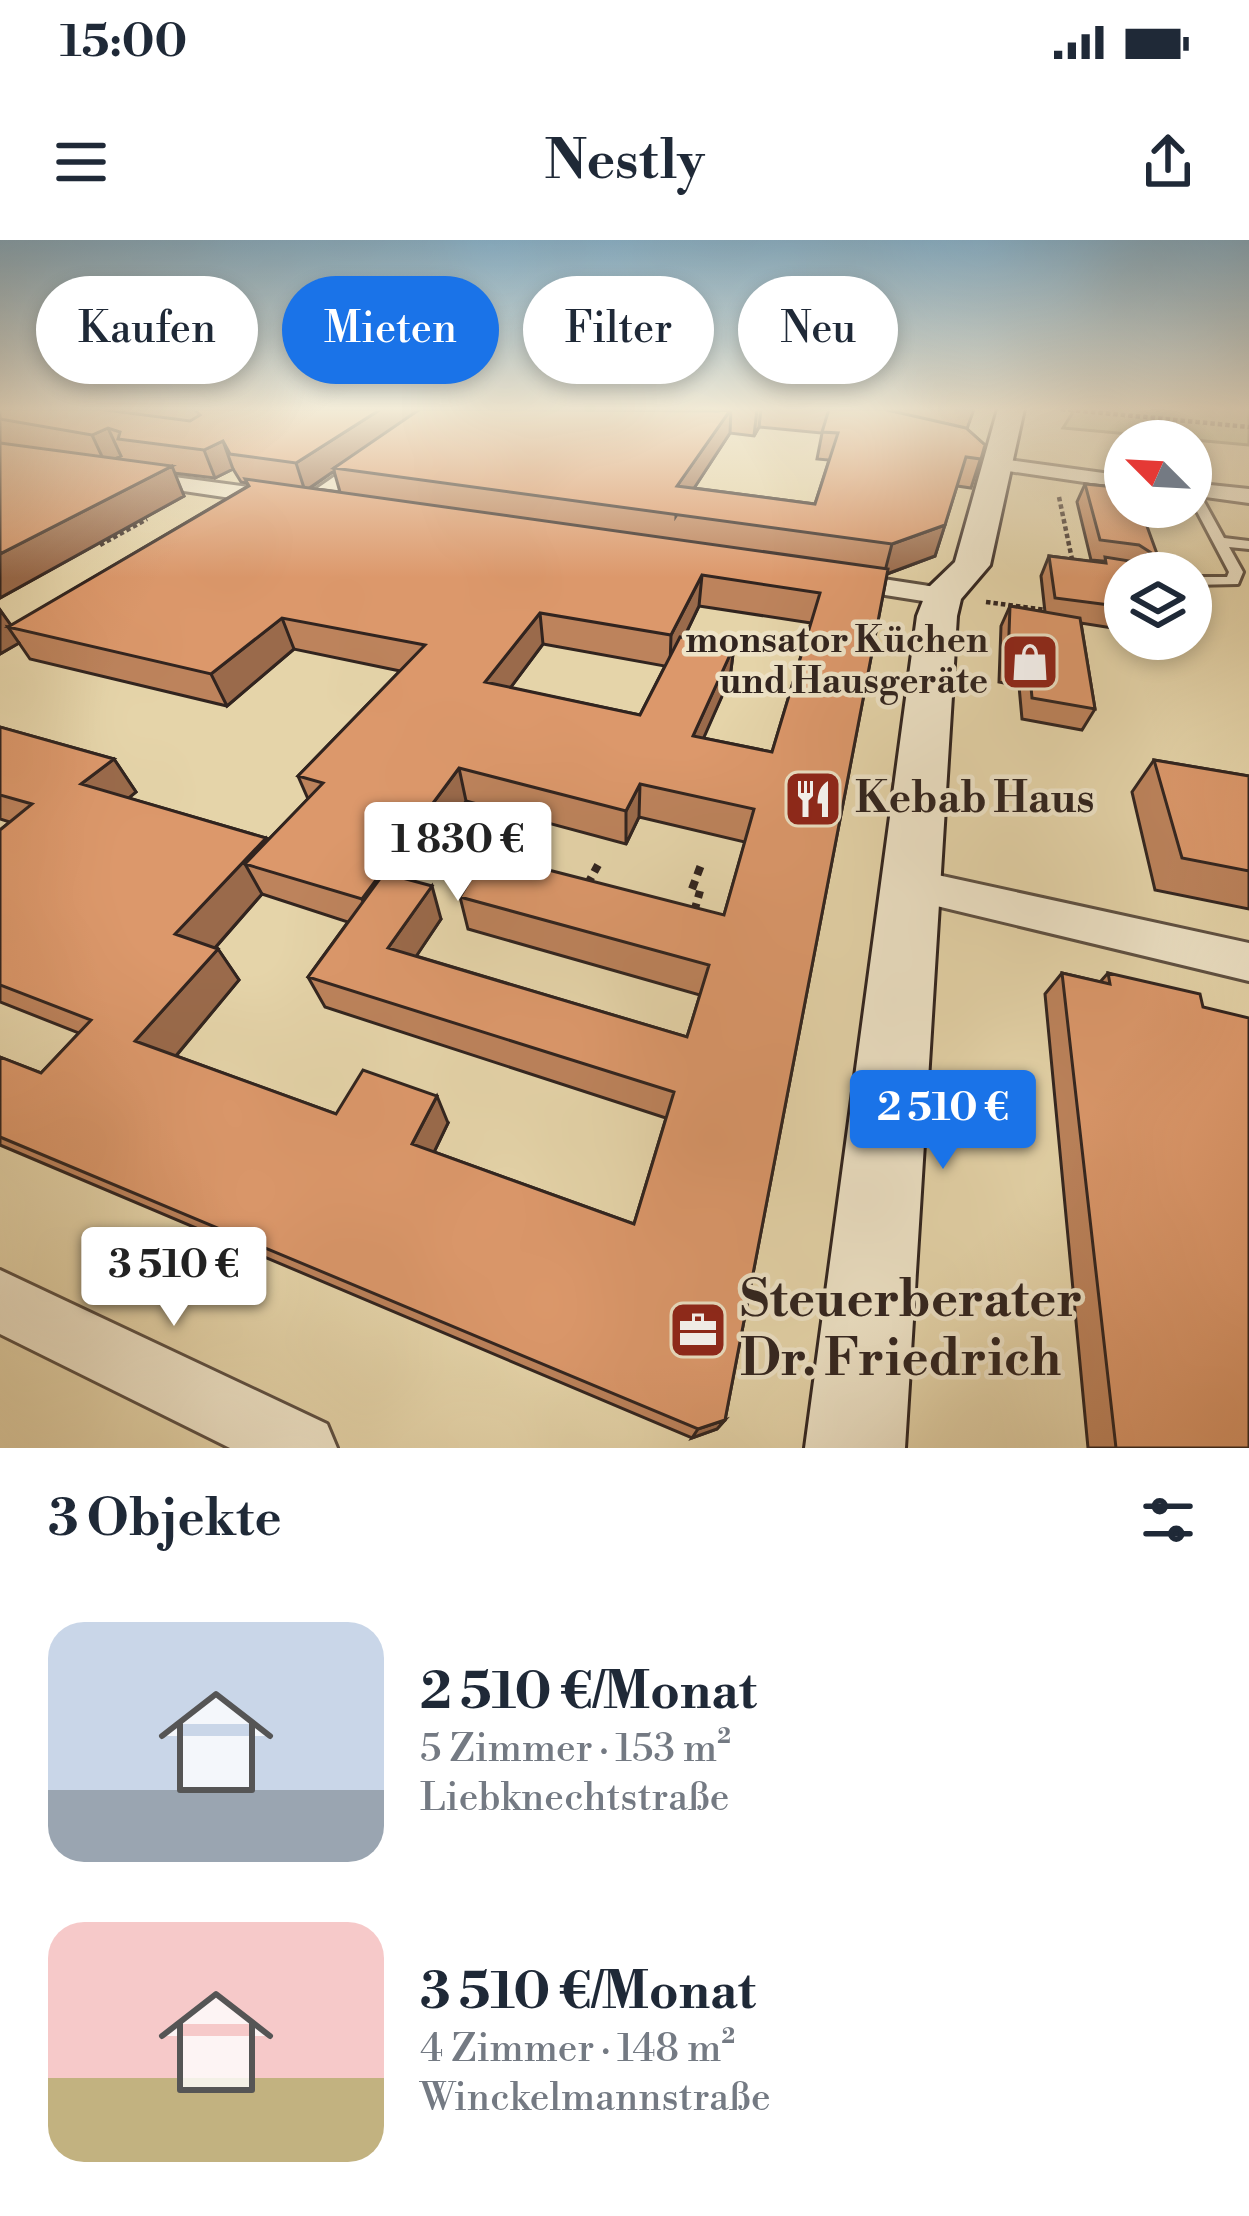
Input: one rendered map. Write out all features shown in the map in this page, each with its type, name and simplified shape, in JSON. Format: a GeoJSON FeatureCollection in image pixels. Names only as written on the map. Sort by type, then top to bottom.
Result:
{"type":"FeatureCollection","features":[{"type":"Feature","properties":{"kind":"main road"},"geometry":{"type":"LineString","coordinates":[[855,1448],[906,970],[935,631],[964,599],[988,465]]}},
{"type":"Feature","properties":{"kind":"street"},"geometry":{"type":"LineString","coordinates":[[311,502],[363,465]]}},
{"type":"Feature","properties":{"kind":"street"},"geometry":{"type":"LineString","coordinates":[[1038,465],[1104,478]]}},
{"type":"Feature","properties":{"kind":"street"},"geometry":{"type":"LineString","coordinates":[[101,473],[354,509]]}},
{"type":"Feature","properties":{"kind":"street"},"geometry":{"type":"LineString","coordinates":[[1212,492],[1249,496]]}},
{"type":"Feature","properties":{"kind":"street"},"geometry":{"type":"LineString","coordinates":[[805,575],[964,599]]}},
{"type":"Feature","properties":{"kind":"street"},"geometry":{"type":"LineString","coordinates":[[910,885],[1249,962]]}},
{"type":"Feature","properties":{"kind":"street"},"geometry":{"type":"LineString","coordinates":[[0,1301],[303,1448]]}},
{"type":"Feature","properties":{"kind":"lane"},"geometry":{"type":"LineString","coordinates":[[1212,524],[1241,583]]}},
{"type":"Feature","properties":{"kind":"lane"},"geometry":{"type":"LineString","coordinates":[[1223,542],[1249,545]]}},
{"type":"Feature","properties":{"kind":"path"},"geometry":{"type":"LineString","coordinates":[[1059,496],[1073,566]]}},
{"type":"Feature","properties":{"kind":"path"},"geometry":{"type":"LineString","coordinates":[[100,545],[147,519]]}},
{"type":"Feature","properties":{"kind":"path"},"geometry":{"type":"LineString","coordinates":[[964,599],[1059,612],[1063,624]]}},
{"type":"Feature","properties":{"kind":"path"},"geometry":{"type":"LineString","coordinates":[[464,851],[509,864]]}},
{"type":"Feature","properties":{"kind":"path"},"geometry":{"type":"LineString","coordinates":[[694,921],[701,865]]}},
{"type":"Feature","properties":{"kind":"path"},"geometry":{"type":"LineString","coordinates":[[598,866],[583,893],[604,898]]}},
{"type":"Feature","properties":{"kind":"building"},"geometry":{"type":"Polygon","coordinates":[[[0,465],[172,466],[0,554],[0,465]]]}},
{"type":"Feature","properties":{"kind":"building"},"geometry":{"type":"Polygon","coordinates":[[[691,465],[677,486],[815,504],[828,465],[963,465],[945,525],[892,544],[334,468],[691,465]]]}},
{"type":"Feature","properties":{"kind":"building"},"geometry":{"type":"Polygon","coordinates":[[[245,479],[888,569],[725,1420],[698,1429],[0,1137],[0,1057],[41,1073],[91,1020],[0,985],[0,830],[32,804],[0,795],[0,727],[114,759],[81,784],[266,838],[175,934],[218,949],[135,1041],[336,1114],[363,1070],[437,1096],[412,1144],[634,1224],[674,1092],[308,977],[384,873],[432,886],[388,948],[687,1037],[709,965],[460,897],[486,854],[724,915],[754,809],[640,784],[626,811],[459,768],[362,899],[245,864],[323,783],[298,776],[425,645],[282,618],[211,674],[8,627],[249,486],[245,479]],[[702,575],[671,635],[540,613],[485,682],[640,715],[680,637],[734,646],[693,736],[772,752],[820,593],[702,575]]]}},
{"type":"Feature","properties":{"kind":"building"},"geometry":{"type":"Polygon","coordinates":[[[1085,484],[1104,486],[1104,528],[1148,528],[1156,552],[1100,540],[1085,484]]]}},
{"type":"Feature","properties":{"kind":"building"},"geometry":{"type":"Polygon","coordinates":[[[1049,556],[1104,563],[1104,604],[1055,598],[1049,556]]]}},
{"type":"Feature","properties":{"kind":"building"},"geometry":{"type":"Polygon","coordinates":[[[1010,606],[1080,618],[1095,709],[1032,698],[1029,664],[1008,661],[1010,606]]]}},
{"type":"Feature","properties":{"kind":"building"},"geometry":{"type":"Polygon","coordinates":[[[1154,760],[1249,776],[1249,871],[1182,858],[1154,760]]]}},
{"type":"Feature","properties":{"kind":"building"},"geometry":{"type":"Polygon","coordinates":[[[1062,973],[1110,984],[1108,973],[1200,994],[1203,1007],[1249,1018],[1249,1448],[1116,1448],[1062,973]]]}},
{"type":"Feature","properties":{"kind":"place","name":"monsator Küchen und Hausgeräte"},"geometry":{"type":"Point","coordinates":[1030,662]}},
{"type":"Feature","properties":{"kind":"place","name":"Kebab Haus"},"geometry":{"type":"Point","coordinates":[813,799]}},
{"type":"Feature","properties":{"kind":"place","name":"Steuerberater Dr. Friedrich"},"geometry":{"type":"Point","coordinates":[698,1330]}}]}
